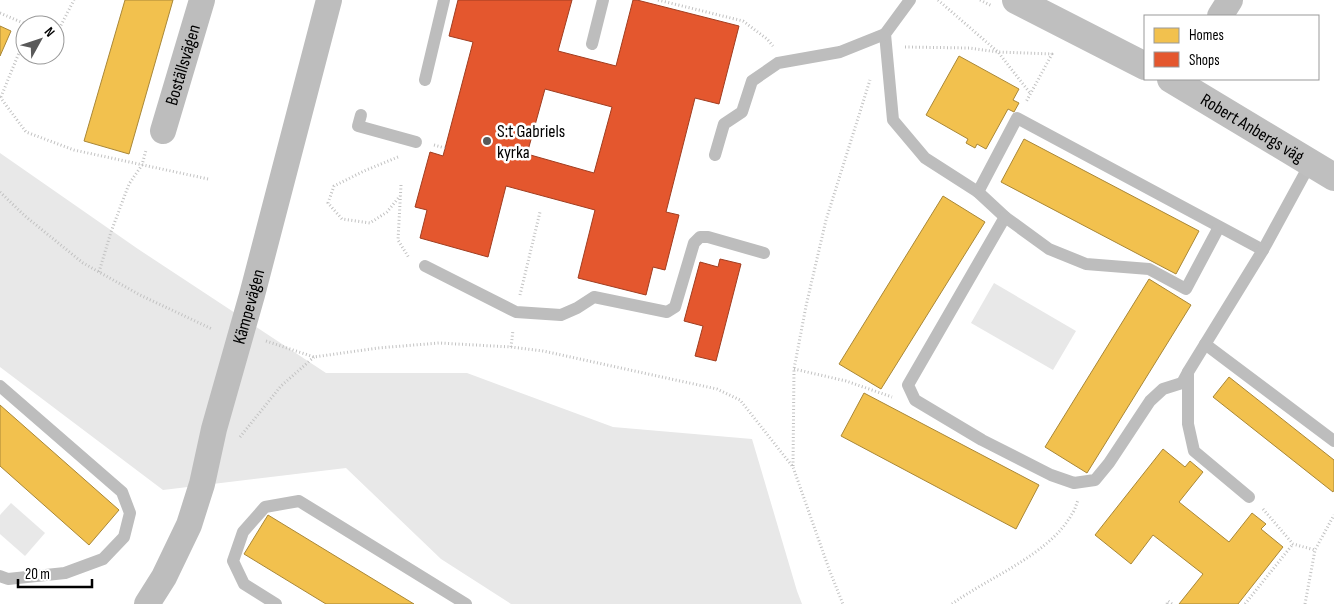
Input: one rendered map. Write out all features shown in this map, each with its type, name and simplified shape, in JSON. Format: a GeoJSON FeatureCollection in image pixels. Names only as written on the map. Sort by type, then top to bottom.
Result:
{"type":"FeatureCollection","features":[{"type":"Feature","properties":{"kind":"street","name":"Boställsvägen"},"geometry":{"type":"LineString","coordinates":[[163,131],[202,0]]}},
{"type":"Feature","properties":{"kind":"street","name":"Kämpevägen"},"geometry":{"type":"LineString","coordinates":[[147,604],[164,577],[189,525],[202,484],[214,429],[252,295],[329,0]]}},
{"type":"Feature","properties":{"kind":"street"},"geometry":{"type":"LineString","coordinates":[[1016,0],[1144,65]]}},
{"type":"Feature","properties":{"kind":"street"},"geometry":{"type":"LineString","coordinates":[[1221,15],[1230,0]]}},
{"type":"Feature","properties":{"kind":"street","name":"Robert Anbergs väg"},"geometry":{"type":"LineString","coordinates":[[1177,80],[1334,177]]}},
{"type":"Feature","properties":{"kind":"lane"},"geometry":{"type":"LineString","coordinates":[[425,80],[444,0]]}},
{"type":"Feature","properties":{"kind":"lane"},"geometry":{"type":"LineString","coordinates":[[592,44],[603,0]]}},
{"type":"Feature","properties":{"kind":"lane"},"geometry":{"type":"LineString","coordinates":[[715,155],[724,124],[742,112],[752,81],[778,63],[840,52],[885,34],[910,0]]}},
{"type":"Feature","properties":{"kind":"lane"},"geometry":{"type":"LineString","coordinates":[[885,34],[893,120],[925,158],[978,192],[1005,217],[1049,249],[1086,264],[1149,269],[1186,289],[1219,227]]}},
{"type":"Feature","properties":{"kind":"lane"},"geometry":{"type":"LineString","coordinates":[[361,115],[358,126],[416,142]]}},
{"type":"Feature","properties":{"kind":"lane"},"geometry":{"type":"LineString","coordinates":[[978,192],[1017,118],[1263,250]]}},
{"type":"Feature","properties":{"kind":"lane"},"geometry":{"type":"LineString","coordinates":[[1005,217],[908,385],[915,400],[982,440],[1051,475],[1074,483],[1094,480],[1104,469],[1150,402],[1163,389],[1182,383],[1263,250],[1310,162]]}},
{"type":"Feature","properties":{"kind":"lane"},"geometry":{"type":"LineString","coordinates":[[425,266],[516,312],[561,315],[577,308],[594,297],[667,312],[675,307],[694,242],[700,237],[764,253]]}},
{"type":"Feature","properties":{"kind":"lane"},"geometry":{"type":"LineString","coordinates":[[1205,344],[1334,441]]}},
{"type":"Feature","properties":{"kind":"lane"},"geometry":{"type":"LineString","coordinates":[[1188,372],[1188,424],[1194,451],[1249,497]]}},
{"type":"Feature","properties":{"kind":"lane"},"geometry":{"type":"LineString","coordinates":[[0,386],[122,492],[130,513],[124,537],[103,559],[65,573],[8,578],[0,576]]}},
{"type":"Feature","properties":{"kind":"lane"},"geometry":{"type":"LineString","coordinates":[[276,604],[244,584],[233,561],[243,532],[265,507],[299,501],[466,604]]}},
{"type":"Feature","properties":{"kind":"path"},"geometry":{"type":"LineString","coordinates":[[65,17],[74,0]]}},
{"type":"Feature","properties":{"kind":"path"},"geometry":{"type":"LineString","coordinates":[[658,0],[743,21],[767,39],[787,61]]}},
{"type":"Feature","properties":{"kind":"path"},"geometry":{"type":"LineString","coordinates":[[938,0],[998,52],[1030,93]]}},
{"type":"Feature","properties":{"kind":"path"},"geometry":{"type":"LineString","coordinates":[[0,13],[15,19]]}},
{"type":"Feature","properties":{"kind":"path"},"geometry":{"type":"LineString","coordinates":[[885,34],[904,47],[969,48],[998,52],[1052,54],[1017,118]]}},
{"type":"Feature","properties":{"kind":"path"},"geometry":{"type":"LineString","coordinates":[[15,62],[0,97],[26,132],[74,150],[208,180]]}},
{"type":"Feature","properties":{"kind":"path"},"geometry":{"type":"LineString","coordinates":[[793,467],[794,369],[806,306],[826,220],[873,71]]}},
{"type":"Feature","properties":{"kind":"path"},"geometry":{"type":"LineString","coordinates":[[431,144],[445,148]]}},
{"type":"Feature","properties":{"kind":"path"},"geometry":{"type":"LineString","coordinates":[[400,196],[387,212],[370,224],[342,219],[328,202],[334,186],[364,171],[406,154]]}},
{"type":"Feature","properties":{"kind":"path"},"geometry":{"type":"LineString","coordinates":[[99,272],[111,232],[129,184],[142,165]]}},
{"type":"Feature","properties":{"kind":"path"},"geometry":{"type":"LineString","coordinates":[[0,192],[83,263],[140,295],[212,329]]}},
{"type":"Feature","properties":{"kind":"path"},"geometry":{"type":"LineString","coordinates":[[511,347],[516,312],[540,212]]}},
{"type":"Feature","properties":{"kind":"path"},"geometry":{"type":"LineString","coordinates":[[266,341],[314,357],[378,348],[440,344],[511,347],[717,389],[740,400],[793,467],[843,604]]}},
{"type":"Feature","properties":{"kind":"path"},"geometry":{"type":"LineString","coordinates":[[238,439],[281,386],[314,357]]}},
{"type":"Feature","properties":{"kind":"path"},"geometry":{"type":"LineString","coordinates":[[794,369],[846,381],[887,396],[915,400]]}},
{"type":"Feature","properties":{"kind":"path"},"geometry":{"type":"LineString","coordinates":[[952,604],[1024,561],[1055,536],[1072,514],[1086,481]]}},
{"type":"Feature","properties":{"kind":"path"},"geometry":{"type":"LineString","coordinates":[[1249,497],[1257,503],[1293,544],[1315,550]]}},
{"type":"Feature","properties":{"kind":"path"},"geometry":{"type":"LineString","coordinates":[[1305,604],[1315,550],[1334,515]]}},
{"type":"Feature","properties":{"kind":"path"},"geometry":{"type":"LineString","coordinates":[[1245,604],[1293,544]]}},
{"type":"Feature","properties":{"kind":"path"},"geometry":{"type":"LineString","coordinates":[[1167,604],[1168,601],[1172,604]]}},
{"type":"Feature","properties":{"kind":"shaded area"},"geometry":{"type":"Polygon","coordinates":[[[0,153],[138,249],[326,373],[467,373],[613,427],[752,439],[802,604],[511,604],[441,559],[346,468],[163,490],[0,367],[0,153]]]}},
{"type":"Feature","properties":{"kind":"shaded area"},"geometry":{"type":"Polygon","coordinates":[[[994,283],[1076,331],[1053,370],[971,323],[994,283]]]}},
{"type":"Feature","properties":{"kind":"shaded area"},"geometry":{"type":"Polygon","coordinates":[[[11,503],[45,533],[25,556],[0,534],[0,515],[11,503]]]}},
{"type":"Feature","properties":{"kind":"building: Homes"},"geometry":{"type":"Polygon","coordinates":[[[125,0],[173,0],[129,154],[84,141],[125,0]]]}},
{"type":"Feature","properties":{"kind":"building: Homes"},"geometry":{"type":"Polygon","coordinates":[[[0,26],[11,31],[0,56],[0,26]]]}},
{"type":"Feature","properties":{"kind":"building: Homes"},"geometry":{"type":"Polygon","coordinates":[[[959,56],[1019,89],[1013,100],[1019,103],[1014,112],[1008,109],[986,149],[977,144],[975,148],[966,143],[968,139],[926,115],[959,56]]]}},
{"type":"Feature","properties":{"kind":"building: Homes"},"geometry":{"type":"Polygon","coordinates":[[[1024,139],[1199,231],[1176,274],[1001,182],[1024,139]]]}},
{"type":"Feature","properties":{"kind":"building: Homes"},"geometry":{"type":"Polygon","coordinates":[[[943,196],[985,222],[881,389],[839,364],[943,196]]]}},
{"type":"Feature","properties":{"kind":"building: Homes"},"geometry":{"type":"Polygon","coordinates":[[[1149,279],[1191,305],[1087,473],[1045,447],[1149,279]]]}},
{"type":"Feature","properties":{"kind":"building: Homes"},"geometry":{"type":"Polygon","coordinates":[[[1229,377],[1334,460],[1333,492],[1213,397],[1229,377]]]}},
{"type":"Feature","properties":{"kind":"building: Homes"},"geometry":{"type":"Polygon","coordinates":[[[864,393],[1039,485],[1016,529],[841,436],[864,393]]]}},
{"type":"Feature","properties":{"kind":"building: Homes"},"geometry":{"type":"Polygon","coordinates":[[[0,405],[119,510],[89,545],[0,466],[0,405]]]}},
{"type":"Feature","properties":{"kind":"building: Homes"},"geometry":{"type":"Polygon","coordinates":[[[1163,449],[1185,467],[1190,461],[1203,472],[1179,502],[1229,542],[1252,513],[1266,524],[1261,529],[1283,547],[1238,604],[1179,604],[1203,574],[1153,535],[1131,564],[1095,535],[1163,449]]]}},
{"type":"Feature","properties":{"kind":"building: Homes"},"geometry":{"type":"Polygon","coordinates":[[[268,515],[414,604],[326,604],[244,554],[268,515]]]}},
{"type":"Feature","properties":{"kind":"building: Shops"},"geometry":{"type":"Polygon","coordinates":[[[458,0],[572,0],[558,51],[616,66],[633,0],[739,26],[719,104],[695,98],[666,212],[679,215],[665,270],[653,267],[646,295],[578,278],[595,210],[506,186],[488,257],[420,238],[427,210],[415,207],[430,152],[443,156],[473,42],[449,36],[458,0]],[[545,89],[527,154],[594,173],[612,107],[545,89]]]}},
{"type":"Feature","properties":{"kind":"building: Shops"},"geometry":{"type":"Polygon","coordinates":[[[720,259],[741,264],[716,361],[695,356],[703,326],[684,321],[700,262],[718,267],[720,259]]]}},
{"type":"Feature","properties":{"kind":"place","name":"S:t Gabriels kyrka"},"geometry":{"type":"Point","coordinates":[487,141]}}]}
